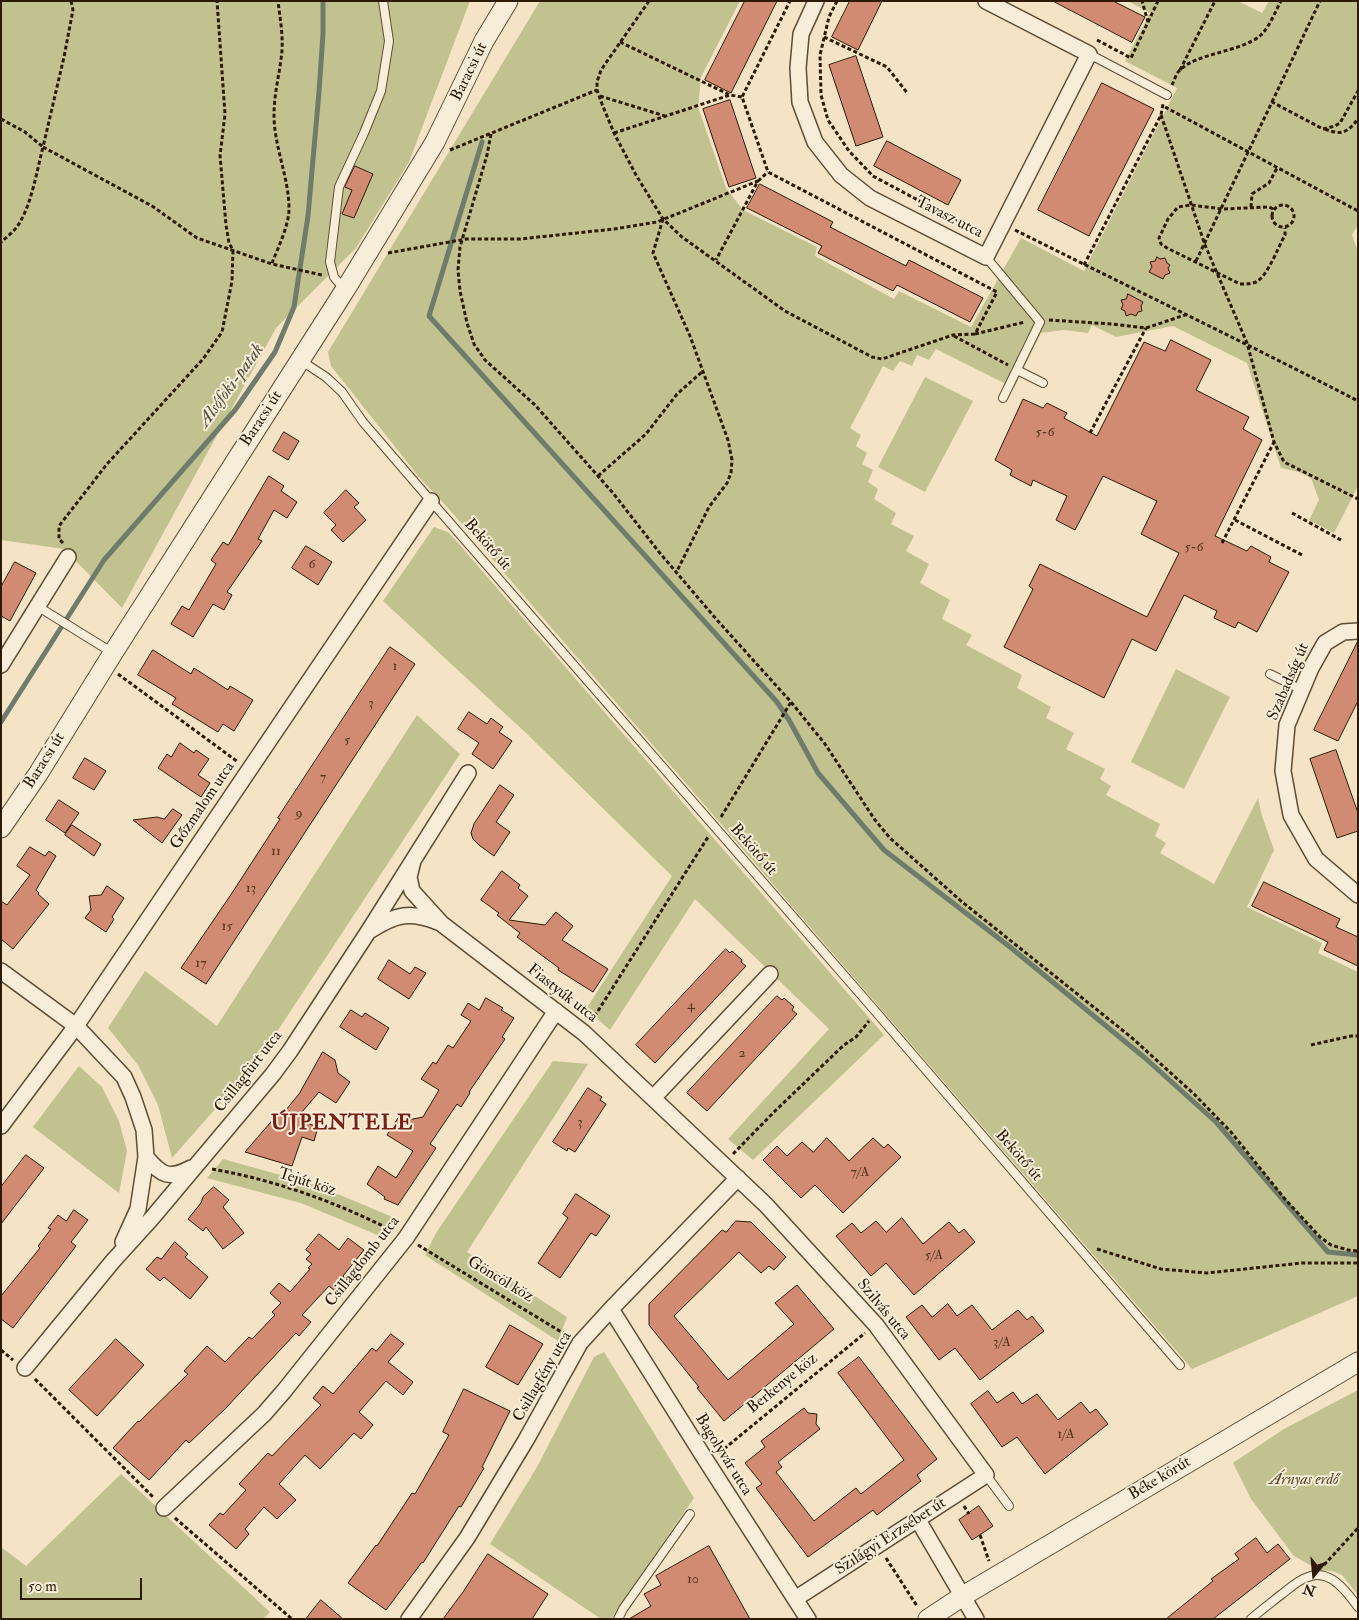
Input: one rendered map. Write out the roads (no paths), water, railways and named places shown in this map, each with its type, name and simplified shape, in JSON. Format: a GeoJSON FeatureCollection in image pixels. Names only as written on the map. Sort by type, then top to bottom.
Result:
{"type":"FeatureCollection","features":[{"type":"Feature","properties":{"kind":"street","name":"Baracsi út"},"geometry":{"type":"LineString","coordinates":[[1,828],[38,774],[345,290],[435,142],[484,41],[508,1]]}},
{"type":"Feature","properties":{"kind":"street","name":"Tavasz utca"},"geometry":{"type":"LineString","coordinates":[[816,1],[801,34],[798,68],[800,102],[815,142],[841,175],[870,198],[986,257],[1089,54]]}},
{"type":"Feature","properties":{"kind":"street"},"geometry":{"type":"LineString","coordinates":[[986,1],[1089,54]]}},
{"type":"Feature","properties":{"kind":"street","name":"Gőzmalom utca"},"geometry":{"type":"LineString","coordinates":[[1,1126],[76,1026],[430,501]]}},
{"type":"Feature","properties":{"kind":"street"},"geometry":{"type":"LineString","coordinates":[[1,665],[68,557]]}},
{"type":"Feature","properties":{"kind":"street","name":"Szabadság út"},"geometry":{"type":"LineString","coordinates":[[1358,631],[1343,632],[1325,643],[1311,668],[1287,725],[1283,771],[1291,814],[1316,858],[1358,895]]}},
{"type":"Feature","properties":{"kind":"street","name":"Csillagfürt utca"},"geometry":{"type":"LineString","coordinates":[[25,1368],[113,1261],[152,1218],[273,1074],[368,932],[468,773]]}},
{"type":"Feature","properties":{"kind":"street","name":"Fiastyúk utca"},"geometry":{"type":"LineString","coordinates":[[413,861],[409,877],[412,890],[442,924],[584,1033],[738,1178]]}},
{"type":"Feature","properties":{"kind":"street","name":"Fiastyúk utca"},"geometry":{"type":"LineString","coordinates":[[368,932],[389,919],[403,915],[422,915],[442,924]]}},
{"type":"Feature","properties":{"kind":"street"},"geometry":{"type":"LineString","coordinates":[[1,971],[76,1026],[124,1077],[133,1097],[144,1130],[146,1157],[138,1209],[113,1261]]}},
{"type":"Feature","properties":{"kind":"street"},"geometry":{"type":"LineString","coordinates":[[654,1098],[770,974]]}},
{"type":"Feature","properties":{"kind":"street","name":"Csillagdomb utca"},"geometry":{"type":"LineString","coordinates":[[164,1508],[264,1414],[406,1238],[556,1011]]}},
{"type":"Feature","properties":{"kind":"street"},"geometry":{"type":"LineString","coordinates":[[146,1157],[156,1169],[166,1174],[182,1173],[194,1166]]}},
{"type":"Feature","properties":{"kind":"street","name":"Csillagfény utca"},"geometry":{"type":"LineString","coordinates":[[409,1619],[467,1538],[526,1440],[580,1343],[611,1308],[738,1178]]}},
{"type":"Feature","properties":{"kind":"street","name":"Szilvás utca"},"geometry":{"type":"LineString","coordinates":[[738,1178],[766,1205],[876,1325],[986,1475]]}},
{"type":"Feature","properties":{"kind":"street","name":"Bagolyvár utca"},"geometry":{"type":"LineString","coordinates":[[611,1308],[808,1619]]}},
{"type":"Feature","properties":{"kind":"street","name":"Béke körút"},"geometry":{"type":"LineString","coordinates":[[963,1596],[1358,1362]]}},
{"type":"Feature","properties":{"kind":"street","name":"Szilágyi Erzsébet út"},"geometry":{"type":"LineString","coordinates":[[795,1599],[986,1475]]}},
{"type":"Feature","properties":{"kind":"street"},"geometry":{"type":"LineString","coordinates":[[918,1520],[976,1619]]}},
{"type":"Feature","properties":{"kind":"street"},"geometry":{"type":"LineString","coordinates":[[923,1612],[963,1596]]}},
{"type":"Feature","properties":{"kind":"lane"},"geometry":{"type":"LineString","coordinates":[[345,290],[334,277],[330,262],[339,187],[381,91],[389,41],[383,1]]}},
{"type":"Feature","properties":{"kind":"lane"},"geometry":{"type":"LineString","coordinates":[[1089,54],[1167,94]]}},
{"type":"Feature","properties":{"kind":"lane"},"geometry":{"type":"LineString","coordinates":[[986,257],[1040,322],[1003,398]]}},
{"type":"Feature","properties":{"kind":"lane","name":"Bekötő út"},"geometry":{"type":"LineString","coordinates":[[300,360],[326,377],[342,392],[363,422],[430,501],[876,1012],[1180,1365]]}},
{"type":"Feature","properties":{"kind":"lane"},"geometry":{"type":"LineString","coordinates":[[1017,370],[1043,382]]}},
{"type":"Feature","properties":{"kind":"lane"},"geometry":{"type":"LineString","coordinates":[[37,606],[113,653]]}},
{"type":"Feature","properties":{"kind":"lane"},"geometry":{"type":"LineString","coordinates":[[1270,674],[1302,690]]}},
{"type":"Feature","properties":{"kind":"lane"},"geometry":{"type":"LineString","coordinates":[[986,1475],[1009,1506]]}},
{"type":"Feature","properties":{"kind":"lane"},"geometry":{"type":"LineString","coordinates":[[618,1619],[623,1608],[690,1514]]}},
{"type":"Feature","properties":{"kind":"lane"},"geometry":{"type":"LineString","coordinates":[[1251,1619],[1299,1581],[1315,1575],[1326,1577],[1336,1582],[1358,1607]]}},
{"type":"Feature","properties":{"kind":"waterway","name":"Alsófoki-patak"},"geometry":{"type":"LineString","coordinates":[[1,722],[104,560],[235,410],[275,352],[294,307],[308,216],[319,92],[323,1]]}},
{"type":"Feature","properties":{"kind":"waterway"},"geometry":{"type":"LineString","coordinates":[[482,142],[429,316],[777,702],[818,773],[884,850],[1010,947],[1145,1058],[1216,1122],[1328,1252],[1358,1255]]}},
{"type":"Feature","properties":{"kind":"district","name":"ÚJPENTELE"},"geometry":{"type":"Point","coordinates":[342,1124]}},
{"type":"Feature","properties":{"kind":"park label","name":"Árnyas erdő"},"geometry":{"type":"Point","coordinates":[1304,1481]}}]}
